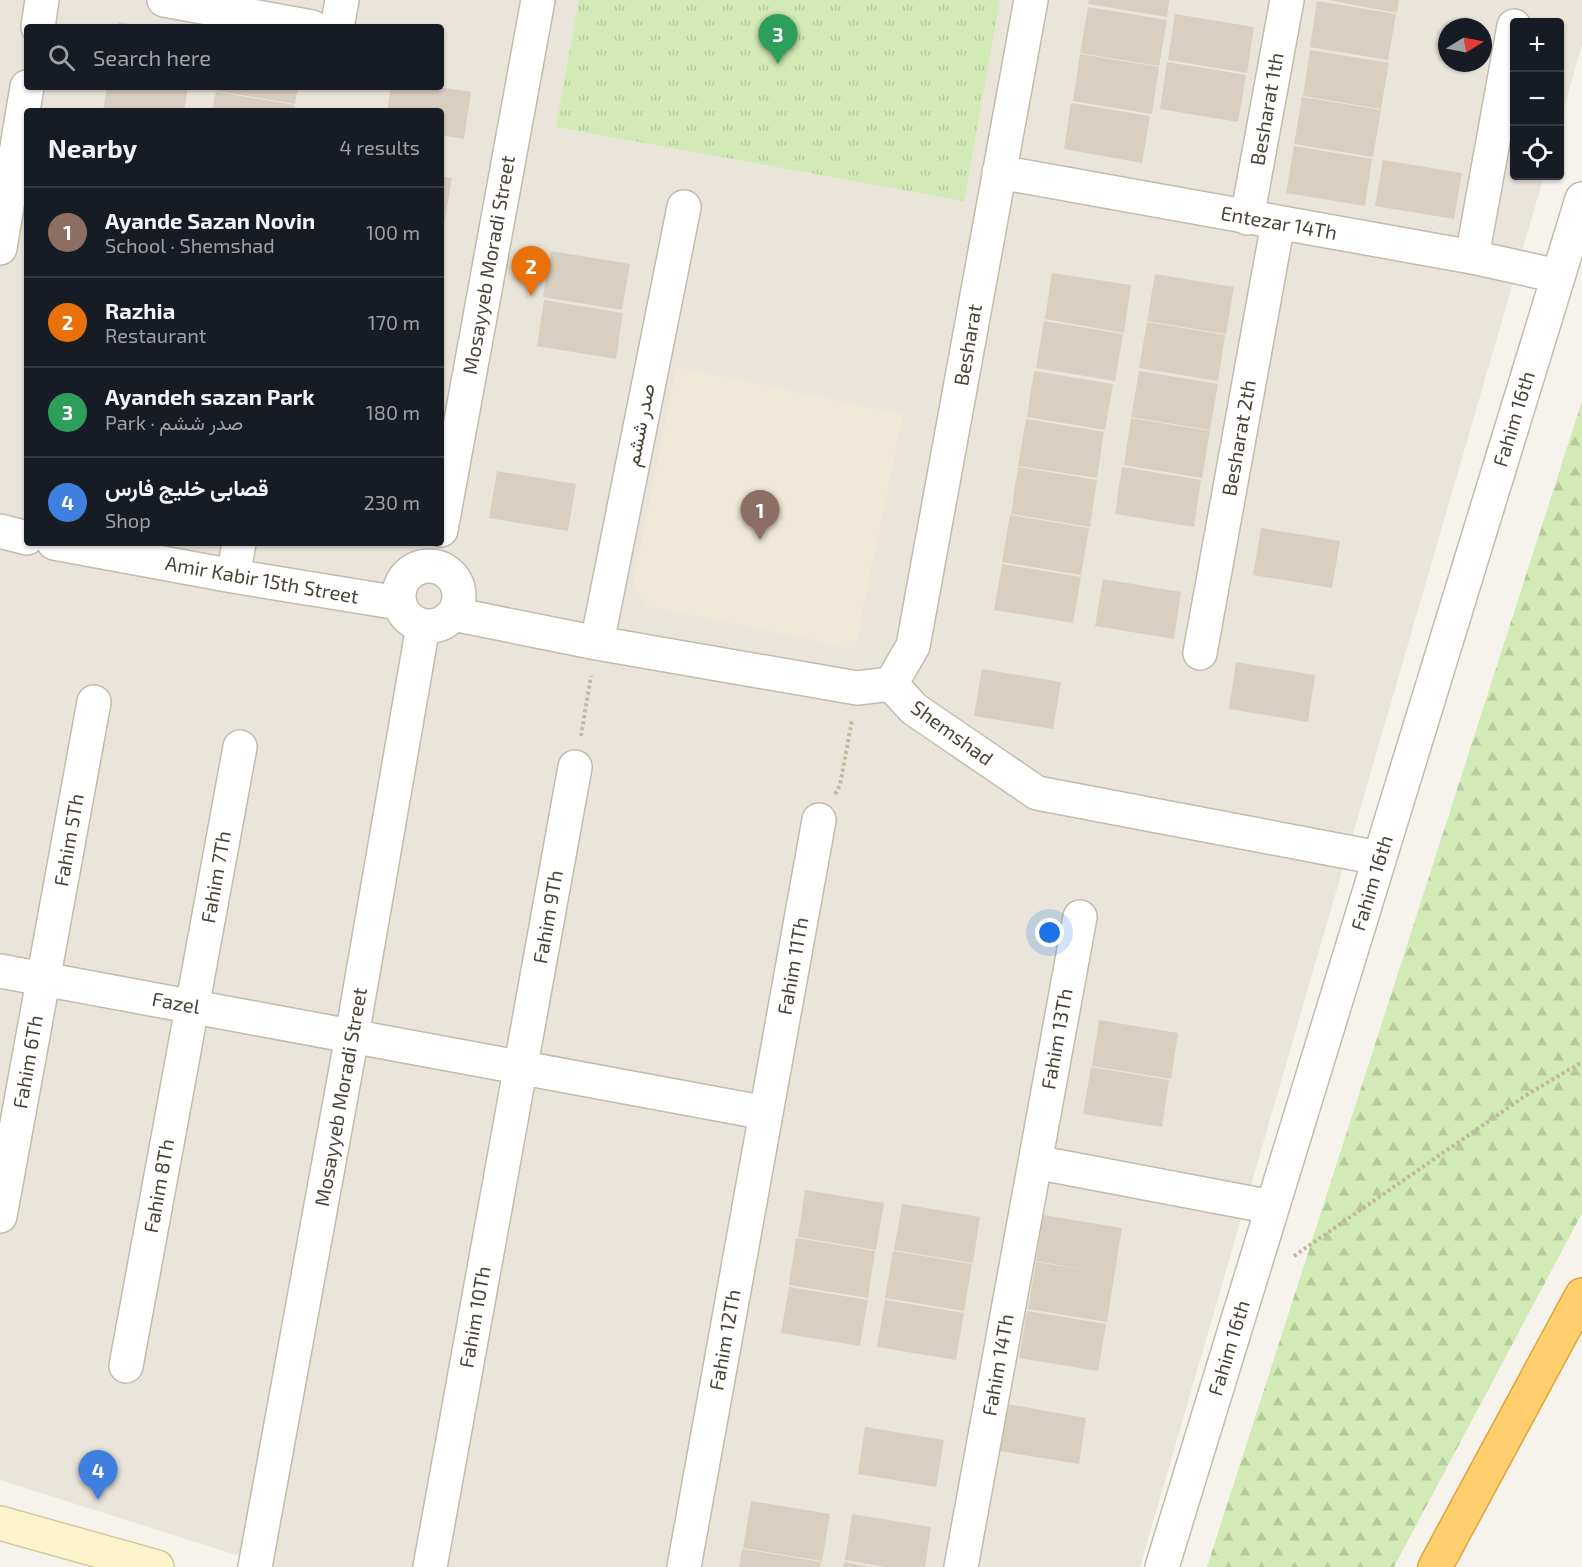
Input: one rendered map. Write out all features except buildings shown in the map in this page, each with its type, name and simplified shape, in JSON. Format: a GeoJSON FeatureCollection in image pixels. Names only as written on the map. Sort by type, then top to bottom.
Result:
{"type":"FeatureCollection","features":[{"type":"Feature","properties":{"kind":"highway"},"geometry":{"type":"LineString","coordinates":[[1435,1567],[1582,1295]]}},
{"type":"Feature","properties":{"kind":"main road"},"geometry":{"type":"LineString","coordinates":[[0,1523],[157,1567]]}},
{"type":"Feature","properties":{"kind":"street"},"geometry":{"type":"LineString","coordinates":[[38,24],[42,0]]}},
{"type":"Feature","properties":{"kind":"street"},"geometry":{"type":"LineString","coordinates":[[164,0],[296,24]]}},
{"type":"Feature","properties":{"kind":"street"},"geometry":{"type":"LineString","coordinates":[[338,24],[342,0]]}},
{"type":"Feature","properties":{"kind":"street","name":"Mosayyeb Moradi Street"},"geometry":{"type":"LineString","coordinates":[[444,514],[538,0]]}},
{"type":"Feature","properties":{"kind":"street","name":"Besharat"},"geometry":{"type":"LineString","coordinates":[[891,684],[913,646],[1031,0]]}},
{"type":"Feature","properties":{"kind":"street","name":"Besharat 1th"},"geometry":{"type":"LineString","coordinates":[[1247,218],[1287,0]]}},
{"type":"Feature","properties":{"kind":"street"},"geometry":{"type":"LineString","coordinates":[[1516,18],[1519,0]]}},
{"type":"Feature","properties":{"kind":"street"},"geometry":{"type":"LineString","coordinates":[[1472,257],[1510,51]]}},
{"type":"Feature","properties":{"kind":"street"},"geometry":{"type":"LineString","coordinates":[[0,248],[26,90]]}},
{"type":"Feature","properties":{"kind":"street","name":"Entezar 14Th"},"geometry":{"type":"LineString","coordinates":[[999,172],[1278,224],[1472,257],[1558,276]]}},
{"type":"Feature","properties":{"kind":"street","name":"Fahim 16th"},"geometry":{"type":"LineString","coordinates":[[1162,1567],[1582,199]]}},
{"type":"Feature","properties":{"kind":"street","name":"صدر ششم"},"geometry":{"type":"LineString","coordinates":[[597,643],[684,207]]}},
{"type":"Feature","properties":{"kind":"street","name":"Besharat 2th"},"geometry":{"type":"LineString","coordinates":[[1200,652],[1278,224]]}},
{"type":"Feature","properties":{"kind":"street"},"geometry":{"type":"LineString","coordinates":[[0,531],[24,537]]}},
{"type":"Feature","properties":{"kind":"street","name":"Amir Kabir 15th Street"},"geometry":{"type":"LineString","coordinates":[[70,546],[399,603]]}},
{"type":"Feature","properties":{"kind":"street"},"geometry":{"type":"LineString","coordinates":[[233,576],[238,546]]}},
{"type":"Feature","properties":{"kind":"street"},"geometry":{"type":"LineString","coordinates":[[436,554],[454,579],[459,591],[458,603],[453,614],[445,622],[434,626],[423,626],[404,614],[399,603],[398,591],[403,579],[411,570],[422,566],[436,554]]}},
{"type":"Feature","properties":{"kind":"street"},"geometry":{"type":"LineString","coordinates":[[453,614],[597,643],[857,688],[891,684]]}},
{"type":"Feature","properties":{"kind":"street","name":"Mosayyeb Moradi Street"},"geometry":{"type":"LineString","coordinates":[[255,1567],[352,1036],[423,626]]}},
{"type":"Feature","properties":{"kind":"street","name":"Shemshad"},"geometry":{"type":"LineString","coordinates":[[891,684],[914,709],[1037,793],[1379,858]]}},
{"type":"Feature","properties":{"kind":"street","name":"Fahim 5Th"},"geometry":{"type":"LineString","coordinates":[[44,979],[94,702]]}},
{"type":"Feature","properties":{"kind":"street","name":"Fahim 7Th"},"geometry":{"type":"LineString","coordinates":[[192,1006],[240,747]]}},
{"type":"Feature","properties":{"kind":"street","name":"Fahim 9Th"},"geometry":{"type":"LineString","coordinates":[[521,1067],[575,767]]}},
{"type":"Feature","properties":{"kind":"street","name":"Fahim 11Th"},"geometry":{"type":"LineString","coordinates":[[766,1113],[819,820]]}},
{"type":"Feature","properties":{"kind":"street","name":"Fahim 13Th"},"geometry":{"type":"LineString","coordinates":[[1035,1162],[1080,917]]}},
{"type":"Feature","properties":{"kind":"street","name":"Fazel"},"geometry":{"type":"LineString","coordinates":[[0,971],[766,1113]]}},
{"type":"Feature","properties":{"kind":"street","name":"Fahim 6Th"},"geometry":{"type":"LineString","coordinates":[[0,1216],[44,979]]}},
{"type":"Feature","properties":{"kind":"street","name":"Fahim 8Th"},"geometry":{"type":"LineString","coordinates":[[126,1366],[192,1006]]}},
{"type":"Feature","properties":{"kind":"street","name":"Fahim 10Th"},"geometry":{"type":"LineString","coordinates":[[430,1567],[521,1067]]}},
{"type":"Feature","properties":{"kind":"street","name":"Fahim 12Th"},"geometry":{"type":"LineString","coordinates":[[684,1567],[766,1113]]}},
{"type":"Feature","properties":{"kind":"street"},"geometry":{"type":"LineString","coordinates":[[1035,1162],[1272,1207]]}},
{"type":"Feature","properties":{"kind":"street","name":"Fahim 14Th"},"geometry":{"type":"LineString","coordinates":[[961,1567],[1035,1162]]}},
{"type":"Feature","properties":{"kind":"path"},"geometry":{"type":"LineString","coordinates":[[575,767],[597,643]]}},
{"type":"Feature","properties":{"kind":"path"},"geometry":{"type":"LineString","coordinates":[[819,820],[840,785],[857,688]]}},
{"type":"Feature","properties":{"kind":"path"},"geometry":{"type":"LineString","coordinates":[[1248,1288],[1528,1095],[1582,1062]]}},
{"type":"Feature","properties":{"kind":"shaded area"},"geometry":{"type":"Polygon","coordinates":[[[0,0],[1582,0],[1582,44],[1564,108],[1564,18],[1510,18],[1510,180],[1543,180],[1140,1567],[274,1567],[0,1480],[0,0]]]}},
{"type":"Feature","properties":{"kind":"shaded area"},"geometry":{"type":"Polygon","coordinates":[[[676,367],[903,414],[855,649],[648,606],[633,585],[676,367]]]}},
{"type":"Feature","properties":{"kind":"green space"},"geometry":{"type":"Polygon","coordinates":[[[579,0],[1000,0],[964,201],[556,127],[579,0]]]}},
{"type":"Feature","properties":{"kind":"green space"},"geometry":{"type":"Polygon","coordinates":[[[1582,401],[1582,1213],[1394,1567],[1207,1567],[1582,401]]]}},
{"type":"Feature","properties":{"kind":"place","name":"Ayandeh sazan Park"},"geometry":{"type":"Point","coordinates":[778,64]}},
{"type":"Feature","properties":{"kind":"place","name":"Razhia"},"geometry":{"type":"Point","coordinates":[531,296]}},
{"type":"Feature","properties":{"kind":"place","name":"Ayande Sazan Novin"},"geometry":{"type":"Point","coordinates":[760,540]}},
{"type":"Feature","properties":{"kind":"place","name":"قصابی خلیج فارس"},"geometry":{"type":"Point","coordinates":[98,1500]}}]}
